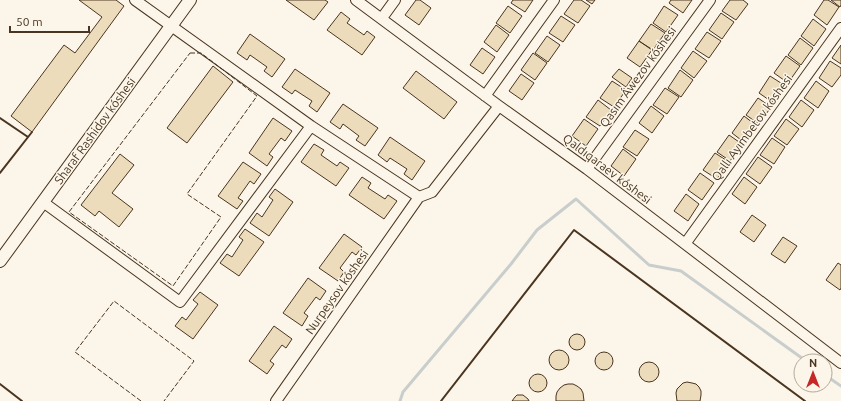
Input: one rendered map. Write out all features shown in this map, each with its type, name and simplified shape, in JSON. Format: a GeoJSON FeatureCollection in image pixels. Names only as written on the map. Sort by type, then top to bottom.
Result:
{"type":"FeatureCollection","features":[{"type":"Feature","properties":{"kind":"street"},"geometry":{"type":"LineString","coordinates":[[135,0],[311,126],[419,197]]}},
{"type":"Feature","properties":{"kind":"street","name":"Sharaf Rashidov kóshesi"},"geometry":{"type":"LineString","coordinates":[[0,261],[190,0]]}},
{"type":"Feature","properties":{"kind":"street","name":"Qaldıqaraev kóshesi"},"geometry":{"type":"LineString","coordinates":[[356,0],[485,96],[587,169],[841,363]]}},
{"type":"Feature","properties":{"kind":"street"},"geometry":{"type":"LineString","coordinates":[[382,18],[395,0]]}},
{"type":"Feature","properties":{"kind":"street"},"geometry":{"type":"LineString","coordinates":[[485,96],[554,0]]}},
{"type":"Feature","properties":{"kind":"street","name":"Qasım Áwezov kóshesi"},"geometry":{"type":"LineString","coordinates":[[587,169],[710,0]]}},
{"type":"Feature","properties":{"kind":"street","name":"Qallı Ayımbetov kóshesi"},"geometry":{"type":"LineString","coordinates":[[685,244],[841,28]]}},
{"type":"Feature","properties":{"kind":"street","name":"Nurpeysov kóshesi"},"geometry":{"type":"LineString","coordinates":[[276,401],[419,197],[432,192],[499,106]]}},
{"type":"Feature","properties":{"kind":"street"},"geometry":{"type":"LineString","coordinates":[[43,202],[180,302],[311,126]]}},
{"type":"Feature","properties":{"kind":"building"},"geometry":{"type":"Polygon","coordinates":[[[79,0],[116,0],[124,6],[32,132],[11,116],[64,45],[75,53],[102,17],[79,0]]]}},
{"type":"Feature","properties":{"kind":"building"},"geometry":{"type":"Polygon","coordinates":[[[286,0],[325,0],[328,2],[314,20],[286,0]]]}},
{"type":"Feature","properties":{"kind":"building"},"geometry":{"type":"Polygon","coordinates":[[[416,0],[420,0],[431,8],[419,25],[405,15],[416,0]]]}},
{"type":"Feature","properties":{"kind":"building"},"geometry":{"type":"Polygon","coordinates":[[[513,0],[533,0],[525,12],[511,3],[513,0]]]}},
{"type":"Feature","properties":{"kind":"building"},"geometry":{"type":"Polygon","coordinates":[[[574,0],[581,0],[590,6],[578,23],[564,14],[574,0]]]}},
{"type":"Feature","properties":{"kind":"building"},"geometry":{"type":"Polygon","coordinates":[[[586,0],[595,0],[592,4],[586,0]]]}},
{"type":"Feature","properties":{"kind":"building"},"geometry":{"type":"Polygon","coordinates":[[[671,0],[692,0],[683,13],[669,3],[671,0]]]}},
{"type":"Feature","properties":{"kind":"building"},"geometry":{"type":"Polygon","coordinates":[[[730,0],[743,0],[748,4],[736,20],[722,11],[730,0]]]}},
{"type":"Feature","properties":{"kind":"building"},"geometry":{"type":"Polygon","coordinates":[[[824,0],[828,0],[839,7],[827,25],[814,15],[824,0]]]}},
{"type":"Feature","properties":{"kind":"building"},"geometry":{"type":"Polygon","coordinates":[[[831,0],[841,0],[840,7],[831,0]]]}},
{"type":"Feature","properties":{"kind":"building"},"geometry":{"type":"Polygon","coordinates":[[[508,6],[522,16],[510,33],[496,23],[508,6]]]}},
{"type":"Feature","properties":{"kind":"building"},"geometry":{"type":"Polygon","coordinates":[[[664,6],[678,15],[666,32],[653,23],[664,6]]]}},
{"type":"Feature","properties":{"kind":"building"},"geometry":{"type":"Polygon","coordinates":[[[341,12],[350,19],[347,23],[364,35],[367,31],[375,37],[362,55],[327,30],[341,12]]]}},
{"type":"Feature","properties":{"kind":"building"},"geometry":{"type":"Polygon","coordinates":[[[721,13],[734,22],[722,39],[709,30],[721,13]]]}},
{"type":"Feature","properties":{"kind":"building"},"geometry":{"type":"Polygon","coordinates":[[[561,16],[575,25],[563,42],[549,33],[561,16]]]}},
{"type":"Feature","properties":{"kind":"building"},"geometry":{"type":"Polygon","coordinates":[[[813,19],[826,29],[814,46],[801,36],[813,19]]]}},
{"type":"Feature","properties":{"kind":"building"},"geometry":{"type":"Polygon","coordinates":[[[651,24],[665,33],[653,50],[639,41],[651,24]]]}},
{"type":"Feature","properties":{"kind":"building"},"geometry":{"type":"Polygon","coordinates":[[[496,25],[509,35],[497,52],[484,42],[496,25]]]}},
{"type":"Feature","properties":{"kind":"building"},"geometry":{"type":"Polygon","coordinates":[[[707,32],[721,41],[709,58],[695,49],[707,32]]]}},
{"type":"Feature","properties":{"kind":"building"},"geometry":{"type":"Polygon","coordinates":[[[250,34],[285,59],[272,77],[264,71],[267,67],[250,55],[247,60],[237,53],[250,34]]]}},
{"type":"Feature","properties":{"kind":"building"},"geometry":{"type":"Polygon","coordinates":[[[547,36],[560,45],[548,62],[535,53],[547,36]]]}},
{"type":"Feature","properties":{"kind":"building"},"geometry":{"type":"Polygon","coordinates":[[[800,38],[813,48],[801,65],[788,55],[800,38]]]}},
{"type":"Feature","properties":{"kind":"building"},"geometry":{"type":"Polygon","coordinates":[[[639,41],[652,50],[640,67],[627,58],[639,41]]]}},
{"type":"Feature","properties":{"kind":"building"},"geometry":{"type":"Polygon","coordinates":[[[841,45],[841,64],[832,58],[841,45]]]}},
{"type":"Feature","properties":{"kind":"building"},"geometry":{"type":"Polygon","coordinates":[[[482,48],[495,57],[483,74],[470,65],[482,48]]]}},
{"type":"Feature","properties":{"kind":"building"},"geometry":{"type":"Polygon","coordinates":[[[693,51],[707,61],[694,78],[681,68],[693,51]]]}},
{"type":"Feature","properties":{"kind":"building"},"geometry":{"type":"Polygon","coordinates":[[[533,53],[547,63],[535,80],[521,70],[533,53]]]}},
{"type":"Feature","properties":{"kind":"building"},"geometry":{"type":"Polygon","coordinates":[[[786,56],[800,66],[788,83],[774,73],[786,56]]]}},
{"type":"Feature","properties":{"kind":"building"},"geometry":{"type":"Polygon","coordinates":[[[830,61],[841,68],[841,75],[832,87],[819,78],[830,61]]]}},
{"type":"Feature","properties":{"kind":"building"},"geometry":{"type":"Polygon","coordinates":[[[213,66],[233,82],[187,143],[167,128],[213,66]]]}},
{"type":"Feature","properties":{"kind":"building"},"geometry":{"type":"Polygon","coordinates":[[[295,69],[330,93],[317,112],[309,106],[312,101],[295,90],[292,94],[282,87],[295,69]]]}},
{"type":"Feature","properties":{"kind":"building"},"geometry":{"type":"Polygon","coordinates":[[[619,69],[632,78],[626,87],[612,77],[619,69]]]}},
{"type":"Feature","properties":{"kind":"building"},"geometry":{"type":"Polygon","coordinates":[[[680,70],[693,80],[681,97],[668,88],[680,70]]]}},
{"type":"Feature","properties":{"kind":"building"},"geometry":{"type":"Polygon","coordinates":[[[416,71],[457,102],[444,119],[403,88],[416,71]]]}},
{"type":"Feature","properties":{"kind":"building"},"geometry":{"type":"Polygon","coordinates":[[[521,74],[534,83],[522,100],[509,91],[521,74]]]}},
{"type":"Feature","properties":{"kind":"building"},"geometry":{"type":"Polygon","coordinates":[[[770,76],[784,85],[772,102],[759,93],[770,76]]]}},
{"type":"Feature","properties":{"kind":"building"},"geometry":{"type":"Polygon","coordinates":[[[612,81],[626,90],[614,107],[600,98],[612,81]]]}},
{"type":"Feature","properties":{"kind":"building"},"geometry":{"type":"Polygon","coordinates":[[[816,81],[829,91],[818,108],[804,98],[816,81]]]}},
{"type":"Feature","properties":{"kind":"building"},"geometry":{"type":"Polygon","coordinates":[[[665,88],[679,97],[667,114],[653,105],[665,88]]]}},
{"type":"Feature","properties":{"kind":"building"},"geometry":{"type":"Polygon","coordinates":[[[758,98],[771,107],[759,124],[746,115],[758,98]]]}},
{"type":"Feature","properties":{"kind":"building"},"geometry":{"type":"Polygon","coordinates":[[[598,100],[611,110],[600,126],[586,117],[598,100]]]}},
{"type":"Feature","properties":{"kind":"building"},"geometry":{"type":"Polygon","coordinates":[[[801,100],[814,110],[802,127],[789,117],[801,100]]]}},
{"type":"Feature","properties":{"kind":"building"},"geometry":{"type":"Polygon","coordinates":[[[343,104],[378,128],[365,146],[356,140],[359,136],[343,124],[340,129],[330,122],[343,104]]]}},
{"type":"Feature","properties":{"kind":"building"},"geometry":{"type":"Polygon","coordinates":[[[651,106],[664,116],[652,133],[639,123],[651,106]]]}},
{"type":"Feature","properties":{"kind":"building"},"geometry":{"type":"Polygon","coordinates":[[[744,116],[757,126],[745,143],[732,133],[744,116]]]}},
{"type":"Feature","properties":{"kind":"building"},"geometry":{"type":"Polygon","coordinates":[[[273,118],[292,131],[285,141],[281,138],[269,154],[273,157],[267,166],[249,153],[273,118]]]}},
{"type":"Feature","properties":{"kind":"building"},"geometry":{"type":"Polygon","coordinates":[[[584,119],[598,129],[586,146],[572,136],[584,119]]]}},
{"type":"Feature","properties":{"kind":"building"},"geometry":{"type":"Polygon","coordinates":[[[786,119],[799,129],[787,145],[774,136],[786,119]]]}},
{"type":"Feature","properties":{"kind":"building"},"geometry":{"type":"Polygon","coordinates":[[[635,130],[649,139],[637,156],[623,147],[635,130]]]}},
{"type":"Feature","properties":{"kind":"building"},"geometry":{"type":"Polygon","coordinates":[[[729,135],[742,144],[730,161],[717,152],[729,135]]]}},
{"type":"Feature","properties":{"kind":"building"},"geometry":{"type":"Polygon","coordinates":[[[390,137],[425,161],[412,180],[404,174],[407,169],[390,158],[387,162],[378,155],[390,137]]]}},
{"type":"Feature","properties":{"kind":"building"},"geometry":{"type":"Polygon","coordinates":[[[772,138],[785,147],[774,164],[760,155],[772,138]]]}},
{"type":"Feature","properties":{"kind":"building"},"geometry":{"type":"Polygon","coordinates":[[[314,144],[324,150],[321,155],[337,166],[340,162],[349,168],[336,186],[301,162],[314,144]]]}},
{"type":"Feature","properties":{"kind":"building"},"geometry":{"type":"Polygon","coordinates":[[[623,149],[636,159],[624,176],[611,166],[623,149]]]}},
{"type":"Feature","properties":{"kind":"building"},"geometry":{"type":"Polygon","coordinates":[[[715,153],[729,162],[717,179],[703,170],[715,153]]]}},
{"type":"Feature","properties":{"kind":"building"},"geometry":{"type":"Polygon","coordinates":[[[120,154],[134,165],[112,193],[133,209],[119,227],[99,211],[95,216],[81,205],[120,154]]]}},
{"type":"Feature","properties":{"kind":"building"},"geometry":{"type":"Polygon","coordinates":[[[758,157],[772,167],[760,184],[746,174],[758,157]]]}},
{"type":"Feature","properties":{"kind":"building"},"geometry":{"type":"Polygon","coordinates":[[[243,162],[261,174],[254,184],[250,181],[238,198],[243,201],[237,209],[218,196],[243,162]]]}},
{"type":"Feature","properties":{"kind":"building"},"geometry":{"type":"Polygon","coordinates":[[[700,173],[714,183],[702,200],[688,190],[700,173]]]}},
{"type":"Feature","properties":{"kind":"building"},"geometry":{"type":"Polygon","coordinates":[[[362,177],[371,183],[368,188],[385,199],[388,195],[397,201],[384,219],[349,195],[362,177]]]}},
{"type":"Feature","properties":{"kind":"building"},"geometry":{"type":"Polygon","coordinates":[[[744,177],[757,187],[745,204],[732,194],[744,177]]]}},
{"type":"Feature","properties":{"kind":"building"},"geometry":{"type":"Polygon","coordinates":[[[275,189],[293,202],[269,236],[250,223],[257,213],[262,217],[273,200],[269,197],[275,189]]]}},
{"type":"Feature","properties":{"kind":"building"},"geometry":{"type":"Polygon","coordinates":[[[686,194],[699,204],[688,221],[674,211],[686,194]]]}},
{"type":"Feature","properties":{"kind":"building"},"geometry":{"type":"Polygon","coordinates":[[[752,215],[766,225],[754,242],[740,232],[752,215]]]}},
{"type":"Feature","properties":{"kind":"building"},"geometry":{"type":"Polygon","coordinates":[[[245,229],[264,242],[239,276],[220,263],[227,254],[232,257],[243,240],[239,237],[245,229]]]}},
{"type":"Feature","properties":{"kind":"building"},"geometry":{"type":"Polygon","coordinates":[[[344,234],[362,247],[356,255],[352,252],[340,268],[344,272],[338,281],[319,268],[344,234]]]}},
{"type":"Feature","properties":{"kind":"building"},"geometry":{"type":"Polygon","coordinates":[[[783,237],[797,246],[785,263],[771,254],[783,237]]]}},
{"type":"Feature","properties":{"kind":"building"},"geometry":{"type":"Polygon","coordinates":[[[838,263],[841,265],[840,290],[826,280],[838,263]]]}},
{"type":"Feature","properties":{"kind":"building"},"geometry":{"type":"Polygon","coordinates":[[[308,278],[326,291],[320,300],[316,297],[304,313],[308,316],[302,326],[283,313],[308,278]]]}},
{"type":"Feature","properties":{"kind":"building"},"geometry":{"type":"Polygon","coordinates":[[[200,292],[218,305],[193,339],[175,326],[182,317],[186,320],[198,304],[193,300],[200,292]]]}},
{"type":"Feature","properties":{"kind":"building"},"geometry":{"type":"Polygon","coordinates":[[[274,326],[292,339],[286,348],[282,345],[270,361],[274,364],[267,374],[249,361],[274,326]]]}},
{"type":"Feature","properties":{"kind":"building"},"geometry":{"type":"Polygon","coordinates":[[[574,334],[580,334],[585,339],[583,348],[580,350],[574,350],[569,345],[569,339],[574,334]]]}},
{"type":"Feature","properties":{"kind":"building"},"geometry":{"type":"Polygon","coordinates":[[[555,350],[563,350],[569,356],[569,364],[563,370],[555,370],[549,364],[549,356],[555,350]]]}},
{"type":"Feature","properties":{"kind":"building"},"geometry":{"type":"Polygon","coordinates":[[[604,352],[610,355],[613,361],[610,367],[604,370],[598,367],[595,361],[598,355],[604,352]]]}},
{"type":"Feature","properties":{"kind":"building"},"geometry":{"type":"Polygon","coordinates":[[[645,362],[653,362],[659,368],[659,376],[653,382],[645,382],[639,376],[639,368],[645,362]]]}},
{"type":"Feature","properties":{"kind":"building"},"geometry":{"type":"Polygon","coordinates":[[[538,374],[544,377],[547,383],[544,389],[538,392],[532,389],[529,383],[532,377],[538,374]]]}},
{"type":"Feature","properties":{"kind":"building"},"geometry":{"type":"Polygon","coordinates":[[[687,382],[696,384],[699,387],[701,391],[700,401],[677,401],[677,389],[683,383],[687,382]]]}},
{"type":"Feature","properties":{"kind":"building"},"geometry":{"type":"Polygon","coordinates":[[[573,384],[581,389],[584,401],[556,401],[557,392],[564,385],[573,384]]]}},
{"type":"Feature","properties":{"kind":"building"},"geometry":{"type":"Polygon","coordinates":[[[517,395],[523,395],[529,401],[512,401],[517,395]]]}},
{"type":"Feature","properties":{"kind":"waterway"},"geometry":{"type":"LineString","coordinates":[[400,401],[403,392],[511,264],[537,230],[576,199],[649,265],[681,271],[795,353]]}},
{"type":"Feature","properties":{"kind":"waterway"},"geometry":{"type":"LineString","coordinates":[[833,380],[841,386]]}},
{"type":"Feature","properties":{"kind":"fence"},"geometry":{"type":"LineString","coordinates":[[190,53],[201,53],[257,96],[187,194],[221,217],[173,286],[69,212],[190,53]]}},
{"type":"Feature","properties":{"kind":"fence"},"geometry":{"type":"LineString","coordinates":[[141,401],[75,352],[114,301],[194,361],[164,401]]}},
{"type":"Feature","properties":{"kind":"wall"},"geometry":{"type":"LineString","coordinates":[[0,118],[28,137]]}},
{"type":"Feature","properties":{"kind":"wall"},"geometry":{"type":"LineString","coordinates":[[0,173],[32,132]]}},
{"type":"Feature","properties":{"kind":"wall"},"geometry":{"type":"LineString","coordinates":[[441,401],[574,230],[805,401]]}},
{"type":"Feature","properties":{"kind":"wall"},"geometry":{"type":"LineString","coordinates":[[0,384],[22,401]]}}]}
